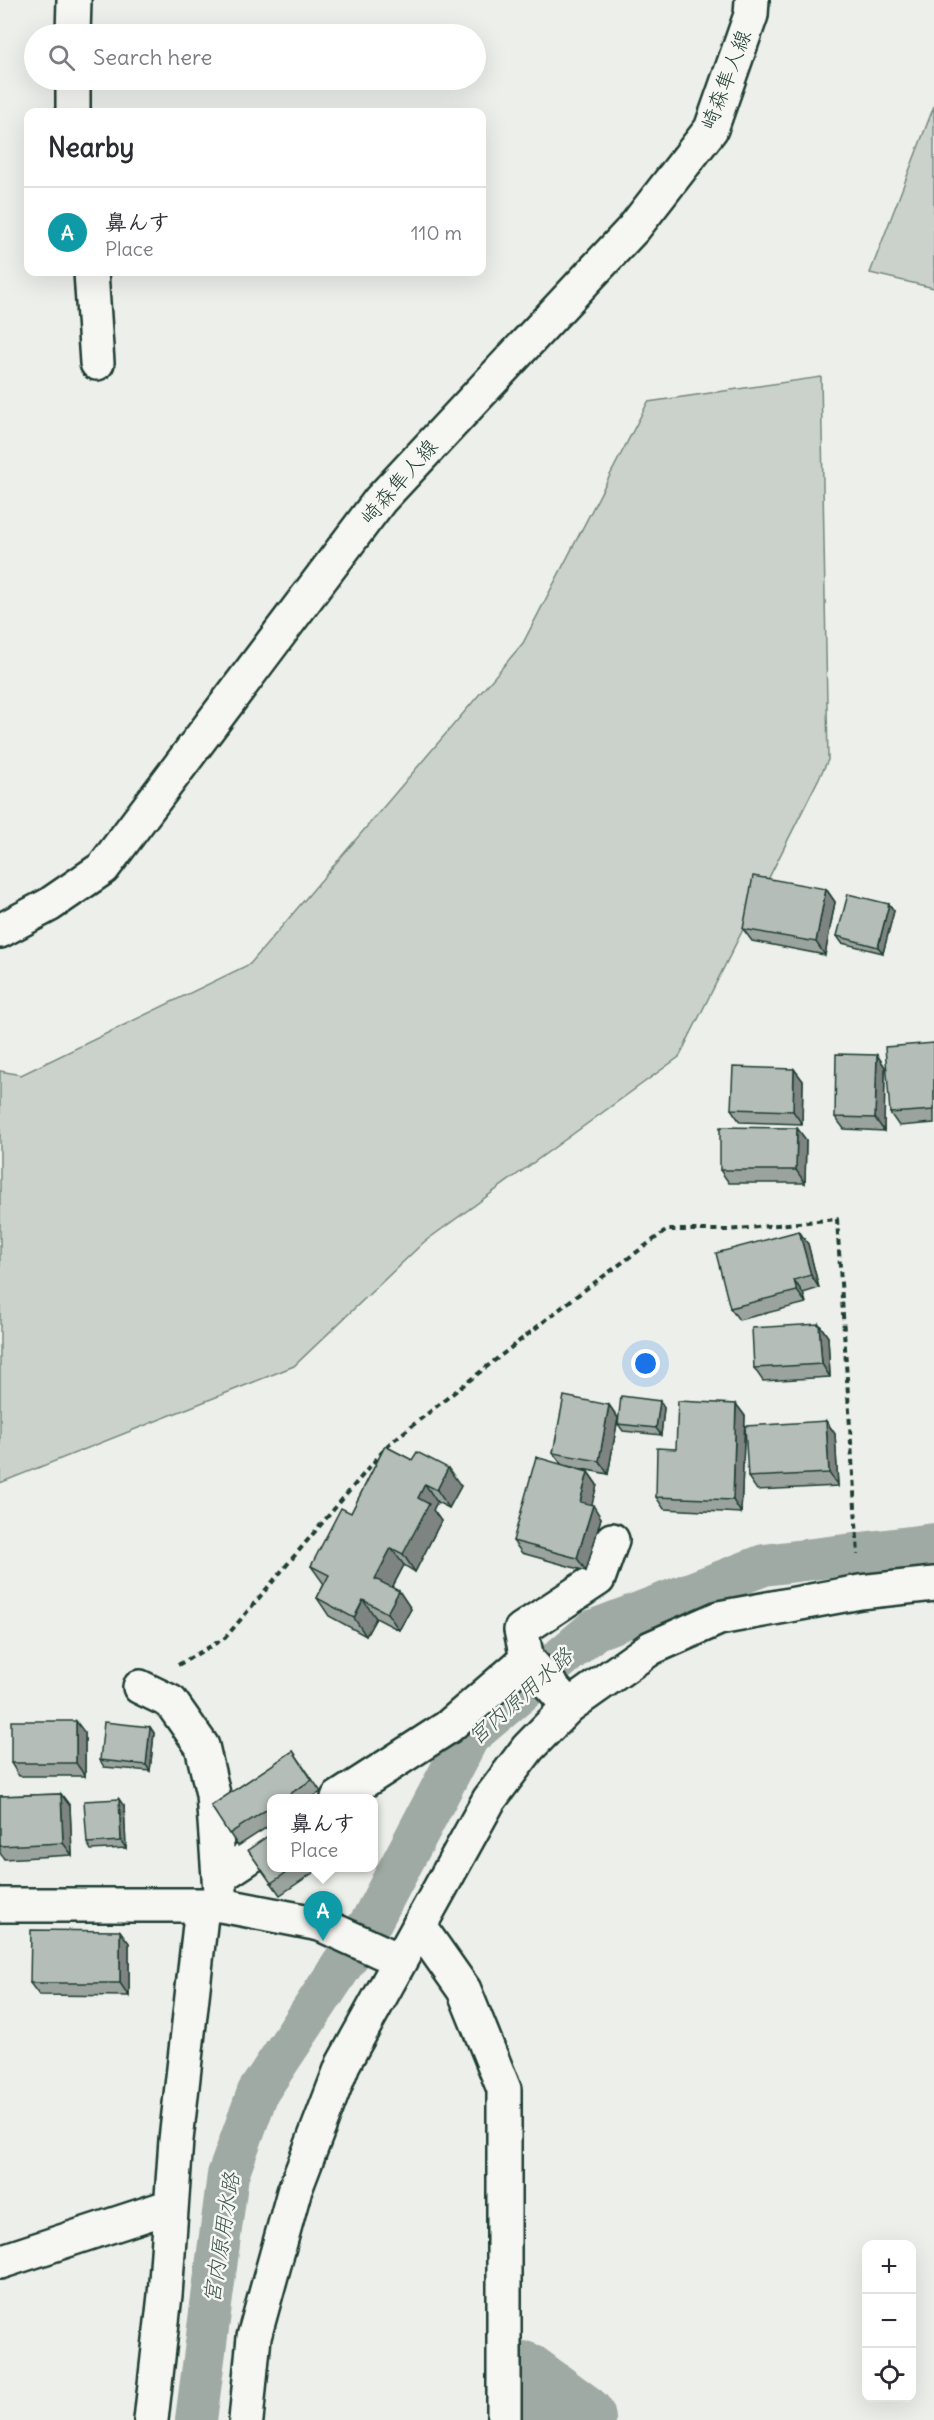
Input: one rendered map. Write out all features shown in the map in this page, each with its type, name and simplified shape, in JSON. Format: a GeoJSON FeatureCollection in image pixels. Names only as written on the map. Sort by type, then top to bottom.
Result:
{"type":"FeatureCollection","features":[{"type":"Feature","properties":{"kind":"street"},"geometry":{"type":"LineString","coordinates":[[73,24],[74,0]]}},
{"type":"Feature","properties":{"kind":"street","name":"崎森隼人線"},"geometry":{"type":"LineString","coordinates":[[0,931],[49,905],[103,868],[380,500],[634,228],[711,129],[751,15],[752,0]]}},
{"type":"Feature","properties":{"kind":"street"},"geometry":{"type":"LineString","coordinates":[[73,90],[73,108]]}},
{"type":"Feature","properties":{"kind":"street"},"geometry":{"type":"LineString","coordinates":[[91,276],[98,363]]}},
{"type":"Feature","properties":{"kind":"street"},"geometry":{"type":"LineString","coordinates":[[246,2420],[254,2337],[294,2192],[343,2064],[489,1800],[528,1748],[546,1681],[521,1630],[598,1579],[612,1540]]}},
{"type":"Feature","properties":{"kind":"street"},"geometry":{"type":"LineString","coordinates":[[344,1794],[448,1727],[546,1681],[651,1648],[719,1618],[860,1592],[934,1584]]}},
{"type":"Feature","properties":{"kind":"street"},"geometry":{"type":"LineString","coordinates":[[140,1687],[171,1702],[202,1746],[213,1794],[214,1896],[171,2206],[151,2420]]}},
{"type":"Feature","properties":{"kind":"street"},"geometry":{"type":"LineString","coordinates":[[214,1896],[267,1847]]}},
{"type":"Feature","properties":{"kind":"street"},"geometry":{"type":"LineString","coordinates":[[0,1905],[214,1896],[320,1924],[399,1960]]}},
{"type":"Feature","properties":{"kind":"street"},"geometry":{"type":"LineString","coordinates":[[418,1926],[464,1990],[504,2089],[504,2420]]}},
{"type":"Feature","properties":{"kind":"street"},"geometry":{"type":"LineString","coordinates":[[0,2262],[171,2206]]}},
{"type":"Feature","properties":{"kind":"path"},"geometry":{"type":"LineString","coordinates":[[140,1687],[225,1638],[389,1444],[575,1297],[667,1230],[728,1230],[837,1220],[857,1540]]}},
{"type":"Feature","properties":{"kind":"shaded area"},"geometry":{"type":"Polygon","coordinates":[[[934,106],[934,288],[870,273],[934,106]]]}},
{"type":"Feature","properties":{"kind":"shaded area"},"geometry":{"type":"Polygon","coordinates":[[[821,377],[828,760],[679,1057],[424,1242],[294,1366],[0,1483],[0,1071],[21,1075],[250,964],[523,643],[648,402],[821,377]]]}},
{"type":"Feature","properties":{"kind":"building"},"geometry":{"type":"Polygon","coordinates":[[[753,876],[826,889],[816,942],[743,929],[753,876]]]}},
{"type":"Feature","properties":{"kind":"building"},"geometry":{"type":"Polygon","coordinates":[[[848,894],[889,904],[878,947],[837,936],[848,894]]]}},
{"type":"Feature","properties":{"kind":"building"},"geometry":{"type":"Polygon","coordinates":[[[934,1043],[934,1110],[890,1113],[885,1047],[934,1043]]]}},
{"type":"Feature","properties":{"kind":"building"},"geometry":{"type":"Polygon","coordinates":[[[836,1054],[877,1055],[875,1118],[835,1117],[836,1054]]]}},
{"type":"Feature","properties":{"kind":"building"},"geometry":{"type":"Polygon","coordinates":[[[733,1067],[794,1069],[793,1111],[731,1109],[733,1067]]]}},
{"type":"Feature","properties":{"kind":"building"},"geometry":{"type":"Polygon","coordinates":[[[720,1127],[797,1128],[796,1170],[720,1170],[720,1127]]]}},
{"type":"Feature","properties":{"kind":"building"},"geometry":{"type":"Polygon","coordinates":[[[799,1231],[811,1275],[794,1280],[797,1291],[730,1308],[716,1253],[799,1231]]]}},
{"type":"Feature","properties":{"kind":"building"},"geometry":{"type":"Polygon","coordinates":[[[819,1324],[822,1364],[754,1368],[752,1328],[819,1324]]]}},
{"type":"Feature","properties":{"kind":"building"},"geometry":{"type":"Polygon","coordinates":[[[564,1396],[609,1405],[599,1461],[553,1453],[564,1396]]]}},
{"type":"Feature","properties":{"kind":"building"},"geometry":{"type":"Polygon","coordinates":[[[621,1396],[660,1401],[656,1428],[618,1424],[621,1396]]]}},
{"type":"Feature","properties":{"kind":"building"},"geometry":{"type":"Polygon","coordinates":[[[678,1401],[736,1404],[733,1500],[656,1497],[657,1448],[676,1449],[678,1401]]]}},
{"type":"Feature","properties":{"kind":"building"},"geometry":{"type":"Polygon","coordinates":[[[826,1421],[829,1473],[748,1477],[745,1426],[826,1421]]]}},
{"type":"Feature","properties":{"kind":"building"},"geometry":{"type":"Polygon","coordinates":[[[385,1446],[412,1460],[417,1452],[448,1468],[437,1490],[425,1484],[418,1498],[429,1504],[403,1554],[391,1548],[375,1579],[399,1591],[387,1613],[363,1600],[354,1618],[317,1598],[329,1575],[311,1566],[341,1508],[351,1513],[385,1446]]]}},
{"type":"Feature","properties":{"kind":"building"},"geometry":{"type":"Polygon","coordinates":[[[536,1457],[588,1472],[580,1502],[593,1505],[577,1558],[513,1541],[536,1457]]]}},
{"type":"Feature","properties":{"kind":"building"},"geometry":{"type":"Polygon","coordinates":[[[11,1721],[76,1721],[76,1763],[11,1763],[11,1721]]]}},
{"type":"Feature","properties":{"kind":"building"},"geometry":{"type":"Polygon","coordinates":[[[104,1722],[150,1727],[146,1765],[100,1760],[104,1722]]]}},
{"type":"Feature","properties":{"kind":"building"},"geometry":{"type":"Polygon","coordinates":[[[293,1751],[312,1780],[289,1794],[267,1794],[267,1809],[229,1834],[211,1806],[293,1751]]]}},
{"type":"Feature","properties":{"kind":"building"},"geometry":{"type":"Polygon","coordinates":[[[61,1794],[63,1843],[0,1846],[0,1796],[61,1794]]]}},
{"type":"Feature","properties":{"kind":"building"},"geometry":{"type":"Polygon","coordinates":[[[119,1799],[121,1841],[87,1843],[84,1801],[119,1799]]]}},
{"type":"Feature","properties":{"kind":"building"},"geometry":{"type":"Polygon","coordinates":[[[267,1837],[267,1872],[287,1872],[271,1883],[248,1850],[267,1837]]]}},
{"type":"Feature","properties":{"kind":"building"},"geometry":{"type":"Polygon","coordinates":[[[31,1930],[120,1931],[120,1983],[30,1983],[31,1930]]]}},
{"type":"Feature","properties":{"kind":"waterway","name":"宮内原用水路"},"geometry":{"type":"LineString","coordinates":[[196,2420],[228,2175],[258,2092],[372,1920],[469,1736],[594,1630],[764,1565],[934,1544]]}},
{"type":"Feature","properties":{"kind":"waterway"},"geometry":{"type":"LineString","coordinates":[[522,2378],[579,2420]]}},
{"type":"Feature","properties":{"kind":"place","name":"鼻んす"},"geometry":{"type":"Point","coordinates":[323,1941]}}]}
